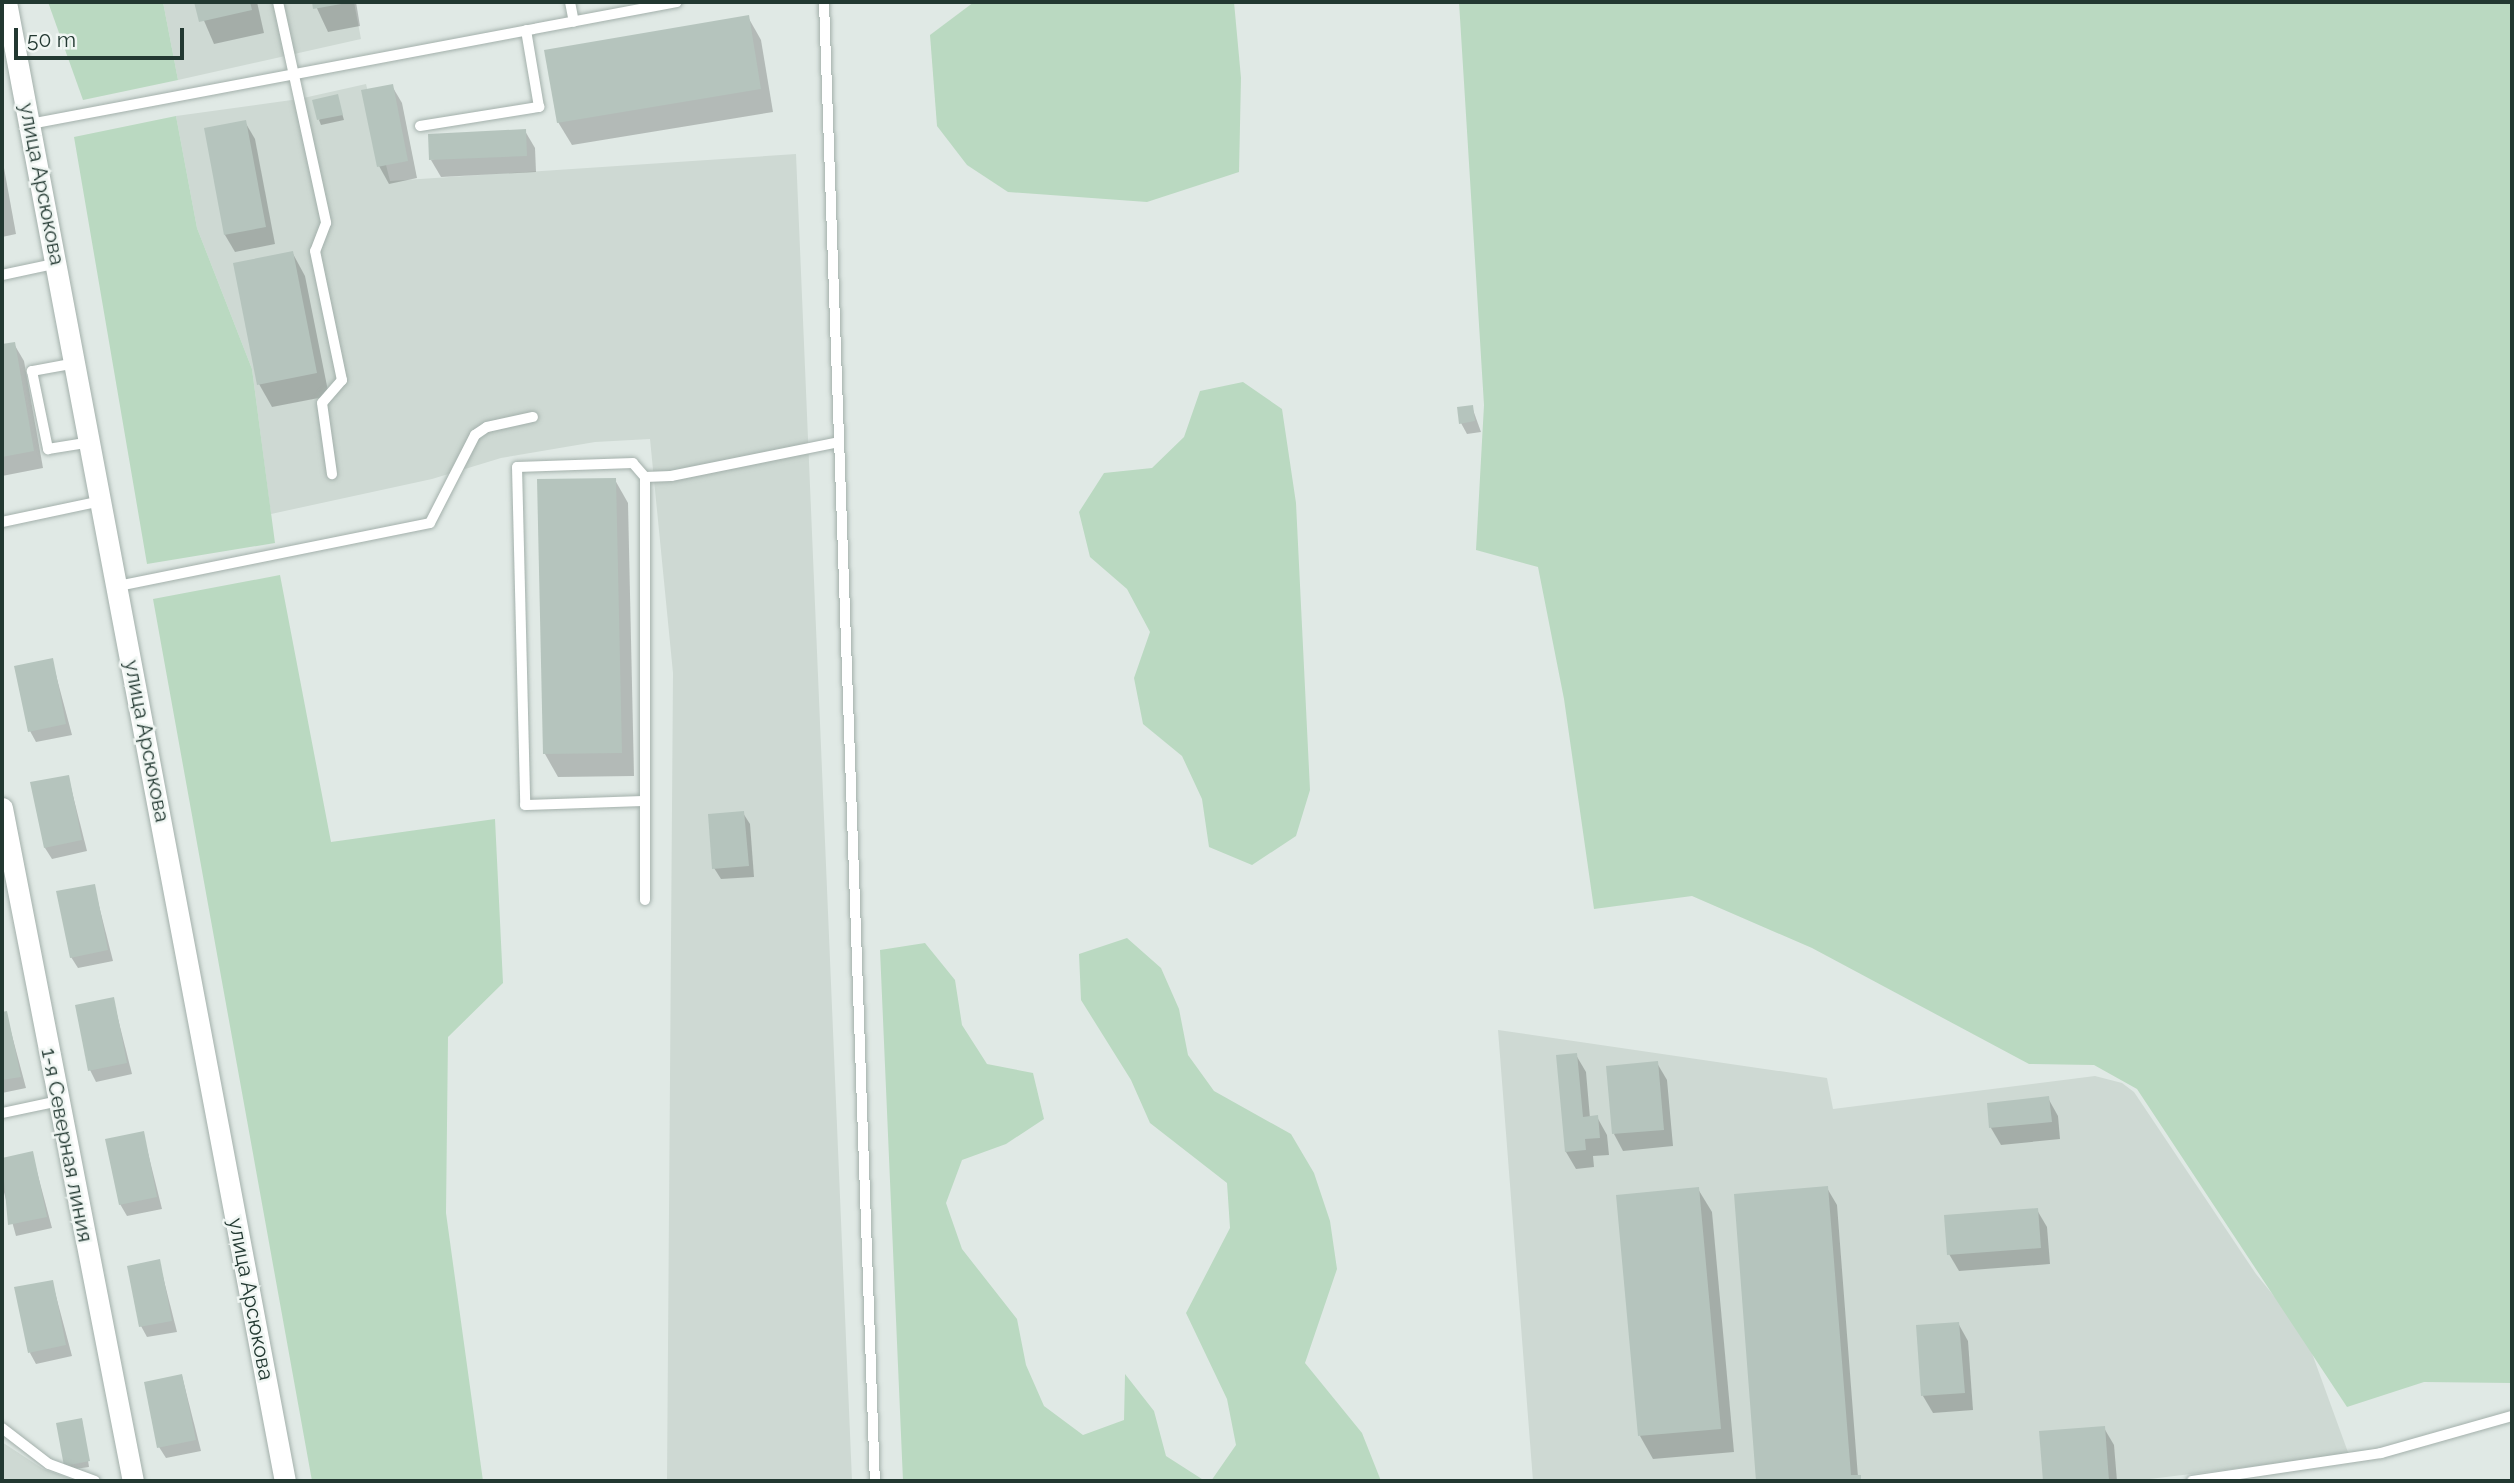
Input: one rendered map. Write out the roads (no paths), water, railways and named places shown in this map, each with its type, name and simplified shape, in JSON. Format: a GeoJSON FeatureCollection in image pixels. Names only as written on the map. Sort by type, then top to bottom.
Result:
{"type":"FeatureCollection","features":[{"type":"Feature","properties":{"kind":"street","name":"улица Арсюкова"},"geometry":{"type":"LineString","coordinates":[[6,2],[58,263],[285,1481]]}},
{"type":"Feature","properties":{"kind":"street","name":"1-я Северная линия"},"geometry":{"type":"LineString","coordinates":[[2,808],[133,1481]]}},
{"type":"Feature","properties":{"kind":"lane"},"geometry":{"type":"LineString","coordinates":[[278,2],[326,223],[315,251],[342,380],[321,403],[332,474]]}},
{"type":"Feature","properties":{"kind":"lane"},"geometry":{"type":"LineString","coordinates":[[570,2],[574,22]]}},
{"type":"Feature","properties":{"kind":"lane"},"geometry":{"type":"LineString","coordinates":[[30,124],[677,2]]}},
{"type":"Feature","properties":{"kind":"lane"},"geometry":{"type":"LineString","coordinates":[[824,2],[875,1481]]}},
{"type":"Feature","properties":{"kind":"lane"},"geometry":{"type":"LineString","coordinates":[[420,126],[539,107],[526,30]]}},
{"type":"Feature","properties":{"kind":"lane"},"geometry":{"type":"LineString","coordinates":[[2,275],[58,263]]}},
{"type":"Feature","properties":{"kind":"lane"},"geometry":{"type":"LineString","coordinates":[[76,363],[32,370],[37,397],[48,449],[91,442]]}},
{"type":"Feature","properties":{"kind":"lane"},"geometry":{"type":"LineString","coordinates":[[118,586],[430,523],[475,435],[487,427],[533,417]]}},
{"type":"Feature","properties":{"kind":"lane"},"geometry":{"type":"LineString","coordinates":[[645,477],[839,442]]}},
{"type":"Feature","properties":{"kind":"lane"},"geometry":{"type":"LineString","coordinates":[[645,801],[525,804],[517,467],[633,463],[645,477],[645,801],[645,900]]}},
{"type":"Feature","properties":{"kind":"lane"},"geometry":{"type":"LineString","coordinates":[[2,522],[102,501]]}},
{"type":"Feature","properties":{"kind":"lane"},"geometry":{"type":"LineString","coordinates":[[2,1113],[59,1101]]}},
{"type":"Feature","properties":{"kind":"lane"},"geometry":{"type":"LineString","coordinates":[[2192,1481],[2381,1453],[2512,1416]]}},
{"type":"Feature","properties":{"kind":"lane"},"geometry":{"type":"LineString","coordinates":[[2,1428],[49,1464],[95,1481]]}}]}
